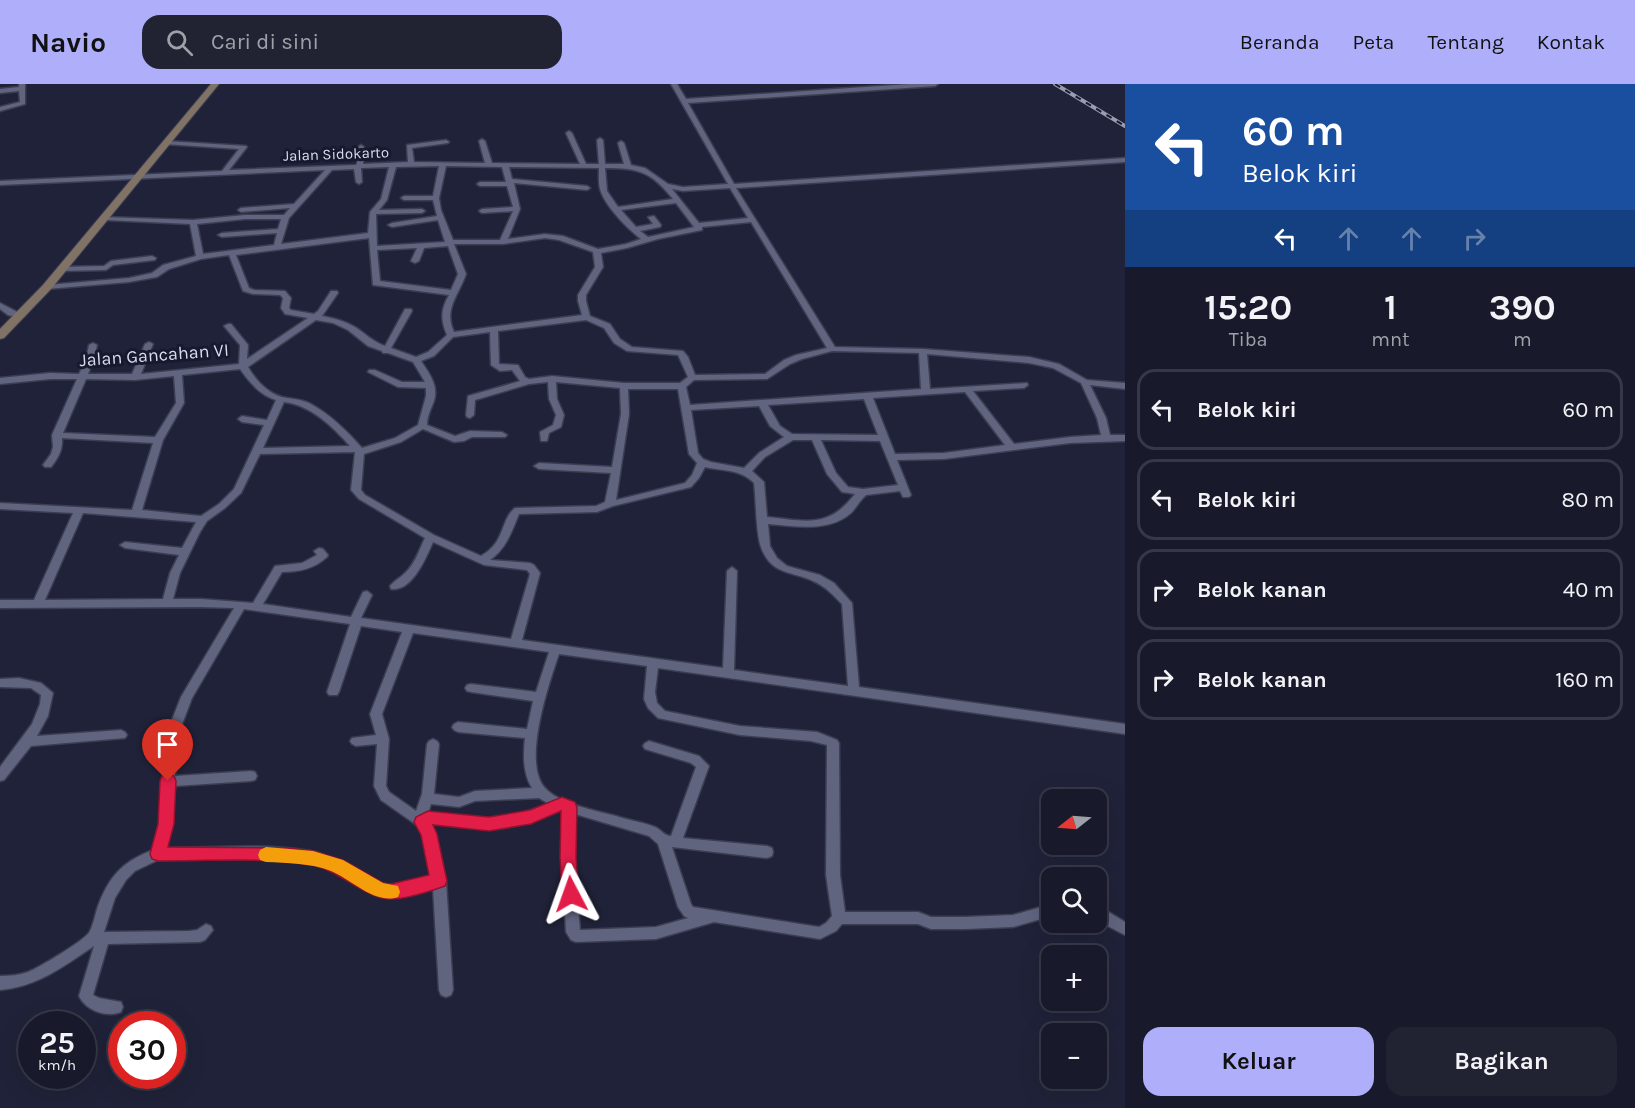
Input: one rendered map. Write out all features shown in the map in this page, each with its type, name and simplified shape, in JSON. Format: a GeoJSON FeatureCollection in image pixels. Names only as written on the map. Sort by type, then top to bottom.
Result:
{"type":"FeatureCollection","features":[{"type":"Feature","properties":{"kind":"main road"},"geometry":{"type":"LineString","coordinates":[[0,336],[47,287],[215,84]]}},
{"type":"Feature","properties":{"kind":"street"},"geometry":{"type":"LineString","coordinates":[[674,84],[732,186],[832,349]]}},
{"type":"Feature","properties":{"kind":"street"},"geometry":{"type":"LineString","coordinates":[[685,101],[935,84]]}},
{"type":"Feature","properties":{"kind":"street"},"geometry":{"type":"LineString","coordinates":[[0,91],[22,86],[23,103],[0,109]]}},
{"type":"Feature","properties":{"kind":"street"},"geometry":{"type":"LineString","coordinates":[[569,133],[584,166]]}},
{"type":"Feature","properties":{"kind":"street"},"geometry":{"type":"LineString","coordinates":[[482,141],[489,165]]}},
{"type":"Feature","properties":{"kind":"street"},"geometry":{"type":"LineString","coordinates":[[600,141],[604,192],[634,230],[647,240]]}},
{"type":"Feature","properties":{"kind":"street"},"geometry":{"type":"LineString","coordinates":[[411,164],[409,146],[446,142]]}},
{"type":"Feature","properties":{"kind":"street"},"geometry":{"type":"LineString","coordinates":[[166,143],[244,147],[224,173]]}},
{"type":"Feature","properties":{"kind":"street"},"geometry":{"type":"LineString","coordinates":[[621,143],[628,166]]}},
{"type":"Feature","properties":{"kind":"street"},"geometry":{"type":"LineString","coordinates":[[432,144],[439,160],[436,198],[449,243],[462,274],[445,307],[445,326],[451,335]]}},
{"type":"Feature","properties":{"kind":"street"},"geometry":{"type":"LineString","coordinates":[[359,182],[361,147]]}},
{"type":"Feature","properties":{"kind":"street","name":"Jalan Sidokarto"},"geometry":{"type":"LineString","coordinates":[[0,183],[393,165],[439,160],[489,165],[628,166],[643,169],[666,186]]}},
{"type":"Feature","properties":{"kind":"street"},"geometry":{"type":"LineString","coordinates":[[666,186],[683,189],[1125,160]]}},
{"type":"Feature","properties":{"kind":"street"},"geometry":{"type":"LineString","coordinates":[[393,165],[384,200],[373,212],[372,235],[376,283],[453,293]]}},
{"type":"Feature","properties":{"kind":"street"},"geometry":{"type":"LineString","coordinates":[[503,242],[517,209],[505,165]]}},
{"type":"Feature","properties":{"kind":"street"},"geometry":{"type":"LineString","coordinates":[[277,248],[286,216],[331,167]]}},
{"type":"Feature","properties":{"kind":"street"},"geometry":{"type":"LineString","coordinates":[[480,184],[510,183],[586,188]]}},
{"type":"Feature","properties":{"kind":"street"},"geometry":{"type":"LineString","coordinates":[[374,248],[503,242],[550,236],[597,251],[696,231],[699,228],[697,225],[666,186]]}},
{"type":"Feature","properties":{"kind":"street"},"geometry":{"type":"LineString","coordinates":[[404,198],[436,198]]}},
{"type":"Feature","properties":{"kind":"street"},"geometry":{"type":"LineString","coordinates":[[616,209],[677,201]]}},
{"type":"Feature","properties":{"kind":"street"},"geometry":{"type":"LineString","coordinates":[[241,210],[296,206]]}},
{"type":"Feature","properties":{"kind":"street"},"geometry":{"type":"LineString","coordinates":[[482,212],[517,209]]}},
{"type":"Feature","properties":{"kind":"street"},"geometry":{"type":"LineString","coordinates":[[373,212],[422,211]]}},
{"type":"Feature","properties":{"kind":"street"},"geometry":{"type":"LineString","coordinates":[[105,218],[193,222],[286,216]]}},
{"type":"Feature","properties":{"kind":"street"},"geometry":{"type":"LineString","coordinates":[[634,230],[657,225],[652,217]]}},
{"type":"Feature","properties":{"kind":"street"},"geometry":{"type":"LineString","coordinates":[[392,225],[441,218]]}},
{"type":"Feature","properties":{"kind":"street"},"geometry":{"type":"LineString","coordinates":[[697,225],[754,220]]}},
{"type":"Feature","properties":{"kind":"street"},"geometry":{"type":"LineString","coordinates":[[193,222],[200,257]]}},
{"type":"Feature","properties":{"kind":"street"},"geometry":{"type":"LineString","coordinates":[[222,235],[281,231]]}},
{"type":"Feature","properties":{"kind":"street"},"geometry":{"type":"LineString","coordinates":[[47,287],[104,284],[149,276],[166,267],[200,257],[372,235]]}},
{"type":"Feature","properties":{"kind":"street"},"geometry":{"type":"LineString","coordinates":[[415,261],[421,246]]}},
{"type":"Feature","properties":{"kind":"street"},"geometry":{"type":"LineString","coordinates":[[587,317],[581,307],[581,296],[599,267],[597,251]]}},
{"type":"Feature","properties":{"kind":"street"},"geometry":{"type":"LineString","coordinates":[[232,253],[246,289],[253,292],[282,292],[287,298],[285,308],[288,312],[335,321],[351,328],[371,344],[416,360],[430,354],[451,335],[587,317],[607,326],[617,341],[630,349],[680,353],[684,357],[692,378]]}},
{"type":"Feature","properties":{"kind":"street"},"geometry":{"type":"LineString","coordinates":[[62,269],[106,268],[111,263],[152,258]]}},
{"type":"Feature","properties":{"kind":"street"},"geometry":{"type":"LineString","coordinates":[[243,366],[315,317],[328,306],[334,293]]}},
{"type":"Feature","properties":{"kind":"street"},"geometry":{"type":"LineString","coordinates":[[0,306],[11,313],[21,315]]}},
{"type":"Feature","properties":{"kind":"street"},"geometry":{"type":"LineString","coordinates":[[386,351],[408,311]]}},
{"type":"Feature","properties":{"kind":"street"},"geometry":{"type":"LineString","coordinates":[[228,326],[244,345],[243,366]]}},
{"type":"Feature","properties":{"kind":"street"},"geometry":{"type":"LineString","coordinates":[[494,329],[495,365],[500,368],[515,368],[522,379],[528,382]]}},
{"type":"Feature","properties":{"kind":"street"},"geometry":{"type":"LineString","coordinates":[[135,377],[149,344]]}},
{"type":"Feature","properties":{"kind":"street"},"geometry":{"type":"LineString","coordinates":[[48,465],[56,454],[57,435],[90,358],[93,345]]}},
{"type":"Feature","properties":{"kind":"street"},"geometry":{"type":"LineString","coordinates":[[470,415],[471,398],[528,382],[552,379],[624,386],[682,386],[692,378],[767,376],[793,359],[832,349],[923,351],[1044,362],[1085,382],[1125,386]]}},
{"type":"Feature","properties":{"kind":"street"},"geometry":{"type":"LineString","coordinates":[[923,351],[926,393]]}},
{"type":"Feature","properties":{"kind":"street"},"geometry":{"type":"LineString","coordinates":[[416,360],[430,385],[431,395],[422,415],[422,426]]}},
{"type":"Feature","properties":{"kind":"street","name":"Jalan Gancahan VI"},"geometry":{"type":"LineString","coordinates":[[0,381],[50,376],[135,377],[243,366],[251,379],[270,395],[297,401],[314,409],[336,426],[359,451]]}},
{"type":"Feature","properties":{"kind":"street"},"geometry":{"type":"LineString","coordinates":[[136,513],[158,440],[180,403],[178,372]]}},
{"type":"Feature","properties":{"kind":"street"},"geometry":{"type":"LineString","coordinates":[[372,372],[401,385],[430,385]]}},
{"type":"Feature","properties":{"kind":"street"},"geometry":{"type":"LineString","coordinates":[[544,439],[544,432],[557,427],[560,415],[553,399],[552,379]]}},
{"type":"Feature","properties":{"kind":"street"},"geometry":{"type":"LineString","coordinates":[[1085,382],[1089,396],[1107,432],[1106,438]]}},
{"type":"Feature","properties":{"kind":"street"},"geometry":{"type":"LineString","coordinates":[[687,408],[1024,385]]}},
{"type":"Feature","properties":{"kind":"street"},"geometry":{"type":"LineString","coordinates":[[610,504],[614,470],[626,414],[624,386]]}},
{"type":"Feature","properties":{"kind":"street"},"geometry":{"type":"LineString","coordinates":[[682,386],[694,454],[702,463],[746,471],[755,476],[759,482],[765,546],[773,560],[783,568],[816,578],[830,586],[847,603],[854,691]]}},
{"type":"Feature","properties":{"kind":"street"},"geometry":{"type":"LineString","coordinates":[[967,389],[1011,447]]}},
{"type":"Feature","properties":{"kind":"street"},"geometry":{"type":"LineString","coordinates":[[815,436],[832,474],[841,487],[849,491],[905,492],[868,397]]}},
{"type":"Feature","properties":{"kind":"street"},"geometry":{"type":"LineString","coordinates":[[167,603],[175,573],[184,552],[203,519],[238,491],[281,399]]}},
{"type":"Feature","properties":{"kind":"street"},"geometry":{"type":"LineString","coordinates":[[763,404],[769,419],[780,433],[791,437],[884,438]]}},
{"type":"Feature","properties":{"kind":"street"},"geometry":{"type":"LineString","coordinates":[[242,419],[270,423]]}},
{"type":"Feature","properties":{"kind":"street"},"geometry":{"type":"LineString","coordinates":[[422,426],[454,439],[461,439],[470,434],[502,435]]}},
{"type":"Feature","properties":{"kind":"street"},"geometry":{"type":"LineString","coordinates":[[257,451],[359,451],[398,440],[422,426]]}},
{"type":"Feature","properties":{"kind":"street"},"geometry":{"type":"LineString","coordinates":[[57,435],[158,440]]}},
{"type":"Feature","properties":{"kind":"street"},"geometry":{"type":"LineString","coordinates":[[746,471],[762,455],[791,437]]}},
{"type":"Feature","properties":{"kind":"street"},"geometry":{"type":"LineString","coordinates":[[891,457],[944,456],[1011,447],[1125,438]]}},
{"type":"Feature","properties":{"kind":"street"},"geometry":{"type":"LineString","coordinates":[[359,451],[357,493],[430,537],[488,563],[530,567],[536,573],[516,642]]}},
{"type":"Feature","properties":{"kind":"street"},"geometry":{"type":"LineString","coordinates":[[483,560],[494,554],[501,545],[515,512],[518,510],[597,509],[688,485],[696,477],[702,463]]}},
{"type":"Feature","properties":{"kind":"street"},"geometry":{"type":"LineString","coordinates":[[539,466],[614,470]]}},
{"type":"Feature","properties":{"kind":"street"},"geometry":{"type":"LineString","coordinates":[[762,520],[806,523],[826,521],[847,511],[863,492]]}},
{"type":"Feature","properties":{"kind":"street"},"geometry":{"type":"LineString","coordinates":[[0,506],[203,519]]}},
{"type":"Feature","properties":{"kind":"street"},"geometry":{"type":"LineString","coordinates":[[38,604],[79,511]]}},
{"type":"Feature","properties":{"kind":"street"},"geometry":{"type":"LineString","coordinates":[[395,586],[418,567],[430,537]]}},
{"type":"Feature","properties":{"kind":"street"},"geometry":{"type":"LineString","coordinates":[[125,545],[184,552]]}},
{"type":"Feature","properties":{"kind":"street"},"geometry":{"type":"LineString","coordinates":[[256,607],[279,569],[302,567],[315,562],[323,555],[319,551]]}},
{"type":"Feature","properties":{"kind":"street"},"geometry":{"type":"LineString","coordinates":[[728,674],[732,571]]}},
{"type":"Feature","properties":{"kind":"street"},"geometry":{"type":"LineString","coordinates":[[333,692],[356,620],[368,595]]}},
{"type":"Feature","properties":{"kind":"street"},"geometry":{"type":"LineString","coordinates":[[0,604],[241,605],[1125,729]]}},
{"type":"Feature","properties":{"kind":"street"},"geometry":{"type":"LineString","coordinates":[[158,854],[166,824],[172,735],[187,698],[241,605]]}},
{"type":"Feature","properties":{"kind":"street"},"geometry":{"type":"LineString","coordinates":[[409,628],[376,714],[383,739],[380,786],[381,792],[420,821],[429,834],[439,881],[446,990]]}},
{"type":"Feature","properties":{"kind":"street"},"geometry":{"type":"LineString","coordinates":[[541,793],[533,776],[530,761],[532,734],[539,697],[556,648]]}},
{"type":"Feature","properties":{"kind":"street"},"geometry":{"type":"LineString","coordinates":[[653,663],[649,702],[653,710],[662,715],[738,731],[815,737],[833,743],[832,875],[839,918]]}},
{"type":"Feature","properties":{"kind":"street"},"geometry":{"type":"LineString","coordinates":[[0,683],[40,686],[47,693],[47,701],[29,741],[0,776]]}},
{"type":"Feature","properties":{"kind":"street"},"geometry":{"type":"LineString","coordinates":[[471,688],[539,697]]}},
{"type":"Feature","properties":{"kind":"street"},"geometry":{"type":"LineString","coordinates":[[458,727],[532,734]]}},
{"type":"Feature","properties":{"kind":"street"},"geometry":{"type":"LineString","coordinates":[[29,741],[121,735]]}},
{"type":"Feature","properties":{"kind":"street"},"geometry":{"type":"LineString","coordinates":[[356,741],[383,739]]}},
{"type":"Feature","properties":{"kind":"street"},"geometry":{"type":"LineString","coordinates":[[420,821],[428,799],[427,787],[433,744]]}},
{"type":"Feature","properties":{"kind":"street"},"geometry":{"type":"LineString","coordinates":[[649,746],[695,759],[703,766],[669,842],[685,907],[694,914],[820,933],[831,927],[839,918],[918,918],[931,923],[965,923],[1013,921],[1041,913]]}},
{"type":"Feature","properties":{"kind":"street"},"geometry":{"type":"LineString","coordinates":[[168,781],[251,776]]}},
{"type":"Feature","properties":{"kind":"street"},"geometry":{"type":"LineString","coordinates":[[428,799],[459,802],[475,796],[541,793],[566,805],[653,832],[669,842],[767,852]]}},
{"type":"Feature","properties":{"kind":"street"},"geometry":{"type":"LineString","coordinates":[[420,821],[436,818],[489,824],[531,817],[566,805]]}},
{"type":"Feature","properties":{"kind":"street"},"geometry":{"type":"LineString","coordinates":[[566,805],[573,932],[576,936],[656,933],[711,917]]}},
{"type":"Feature","properties":{"kind":"street"},"geometry":{"type":"LineString","coordinates":[[116,1008],[93,1003],[86,996],[107,898],[120,874],[134,864],[158,854],[288,855],[313,858],[337,866],[380,890],[391,892],[439,881]]}},
{"type":"Feature","properties":{"kind":"street"},"geometry":{"type":"LineString","coordinates":[[1107,918],[1125,929]]}},
{"type":"Feature","properties":{"kind":"street"},"geometry":{"type":"LineString","coordinates":[[0,983],[17,983],[33,977],[99,938],[189,937],[200,936],[206,930]]}},
{"type":"Feature","properties":{"kind":"railway"},"geometry":{"type":"LineString","coordinates":[[1055,84],[1125,126]]}},
{"type":"Feature","properties":{"kind":"slow traffic"},"geometry":{"type":"LineString","coordinates":[[266,855],[313,858],[337,866],[380,890],[392,892]]}},
{"type":"Feature","properties":{"kind":"route"},"geometry":{"type":"LineString","coordinates":[[168,781],[166,824],[158,854],[288,855],[313,858],[337,866],[380,890],[391,892],[439,881],[429,834],[422,822],[428,818],[489,824],[531,817],[562,804],[569,807],[568,857],[571,894]]}}]}
